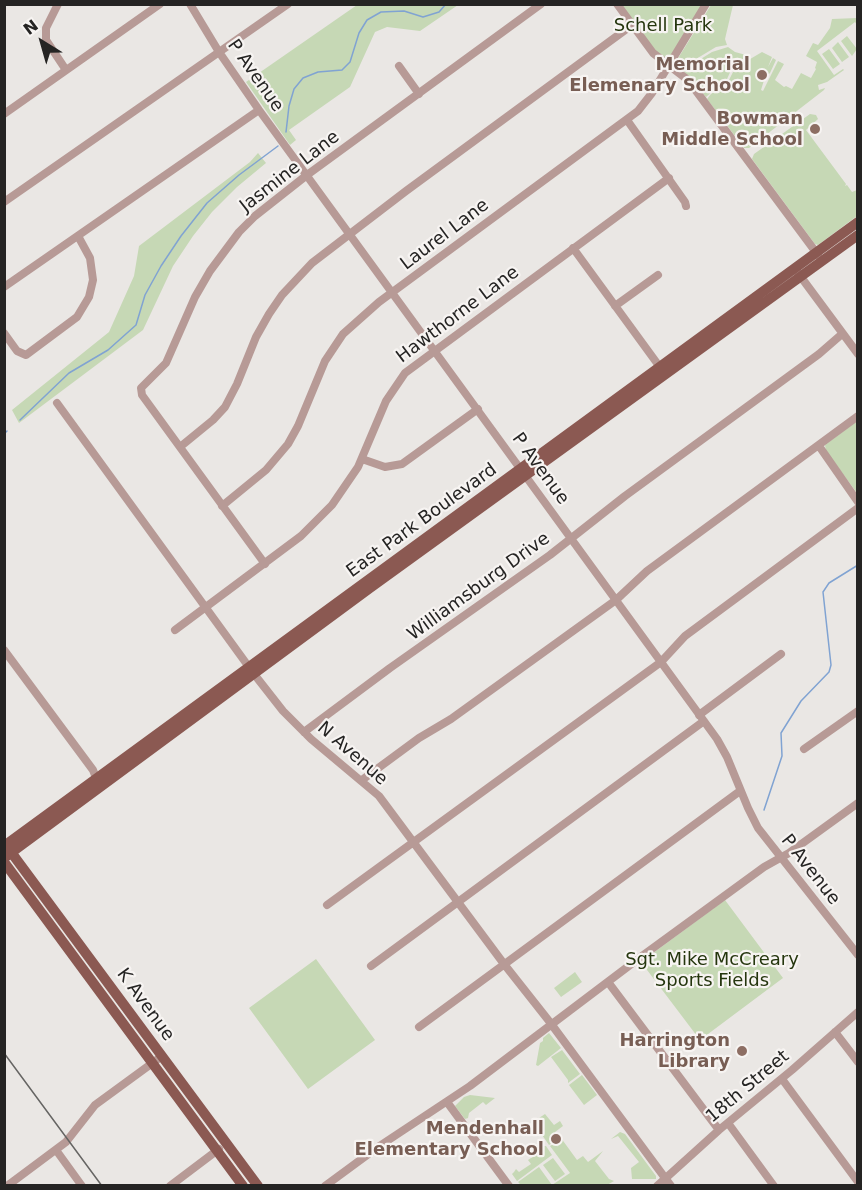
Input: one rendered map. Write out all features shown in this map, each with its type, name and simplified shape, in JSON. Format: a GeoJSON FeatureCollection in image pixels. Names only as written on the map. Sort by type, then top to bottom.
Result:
{"type":"FeatureCollection","features":[{"type":"Feature","properties":{"kind":"main road","name":"East Park Boulevard"},"geometry":{"type":"LineString","coordinates":[[6,851],[819,257],[856,225]]}},
{"type":"Feature","properties":{"kind":"main road","name":"East Park Boulevard"},"geometry":{"type":"LineString","coordinates":[[819,257],[858,235]]}},
{"type":"Feature","properties":{"kind":"main road","name":"K Avenue"},"geometry":{"type":"LineString","coordinates":[[6,851],[158,1059],[227,1142],[258,1185]]}},
{"type":"Feature","properties":{"kind":"main road","name":"K Avenue"},"geometry":{"type":"LineString","coordinates":[[158,1059],[217,1150],[243,1185]]}},
{"type":"Feature","properties":{"kind":"street"},"geometry":{"type":"LineString","coordinates":[[58,4],[46,28],[46,40],[66,70]]}},
{"type":"Feature","properties":{"kind":"street"},"geometry":{"type":"LineString","coordinates":[[4,114],[160,4]]}},
{"type":"Feature","properties":{"kind":"street","name":"P Avenue"},"geometry":{"type":"LineString","coordinates":[[190,4],[219,52],[259,110],[722,747],[758,828],[858,955]]}},
{"type":"Feature","properties":{"kind":"street","name":"Jasmine Lane"},"geometry":{"type":"LineString","coordinates":[[265,564],[142,395],[141,388],[166,363],[195,297],[215,263],[255,216],[307,175],[541,4]]}},
{"type":"Feature","properties":{"kind":"street"},"geometry":{"type":"LineString","coordinates":[[617,4],[653,53],[688,80],[819,257]]}},
{"type":"Feature","properties":{"kind":"street","name":"Laurel Lane"},"geometry":{"type":"LineString","coordinates":[[222,506],[274,461],[298,426],[333,347],[360,316],[627,120],[648,100],[706,4]]}},
{"type":"Feature","properties":{"kind":"street"},"geometry":{"type":"LineString","coordinates":[[4,202],[284,6]]}},
{"type":"Feature","properties":{"kind":"street"},"geometry":{"type":"LineString","coordinates":[[180,447],[225,407],[256,337],[282,295],[312,263],[632,25]]}},
{"type":"Feature","properties":{"kind":"street"},"geometry":{"type":"LineString","coordinates":[[399,66],[419,94]]}},
{"type":"Feature","properties":{"kind":"street"},"geometry":{"type":"LineString","coordinates":[[4,287],[259,110]]}},
{"type":"Feature","properties":{"kind":"street"},"geometry":{"type":"LineString","coordinates":[[627,120],[669,178],[686,206]]}},
{"type":"Feature","properties":{"kind":"street","name":"Hawthorne Lane"},"geometry":{"type":"LineString","coordinates":[[175,630],[265,564],[312,526],[344,489],[362,459],[386,401],[396,383],[405,373],[669,178]]}},
{"type":"Feature","properties":{"kind":"street"},"geometry":{"type":"LineString","coordinates":[[4,333],[20,353],[26,355],[72,322],[82,310],[91,292],[92,269],[90,258],[78,236]]}},
{"type":"Feature","properties":{"kind":"street"},"geometry":{"type":"LineString","coordinates":[[573,248],[662,371]]}},
{"type":"Feature","properties":{"kind":"street"},"geometry":{"type":"LineString","coordinates":[[797,273],[858,354]]}},
{"type":"Feature","properties":{"kind":"street"},"geometry":{"type":"LineString","coordinates":[[615,306],[658,275]]}},
{"type":"Feature","properties":{"kind":"street","name":"Williamsburg Drive"},"geometry":{"type":"LineString","coordinates":[[304,732],[353,694],[572,538],[625,496],[819,354],[842,334]]}},
{"type":"Feature","properties":{"kind":"street","name":"N Avenue"},"geometry":{"type":"LineString","coordinates":[[57,404],[251,671],[283,711],[304,732],[379,796],[668,1182]]}},
{"type":"Feature","properties":{"kind":"street"},"geometry":{"type":"LineString","coordinates":[[362,459],[386,466],[402,464],[478,409]]}},
{"type":"Feature","properties":{"kind":"street"},"geometry":{"type":"LineString","coordinates":[[362,780],[616,600],[646,571],[858,416]]}},
{"type":"Feature","properties":{"kind":"street"},"geometry":{"type":"LineString","coordinates":[[819,446],[858,501]]}},
{"type":"Feature","properties":{"kind":"street"},"geometry":{"type":"LineString","coordinates":[[327,905],[413,840],[661,662],[686,636],[858,508]]}},
{"type":"Feature","properties":{"kind":"street"},"geometry":{"type":"LineString","coordinates":[[4,650],[93,770],[98,783]]}},
{"type":"Feature","properties":{"kind":"street"},"geometry":{"type":"LineString","coordinates":[[371,966],[702,718],[781,654]]}},
{"type":"Feature","properties":{"kind":"street"},"geometry":{"type":"LineString","coordinates":[[804,749],[858,711]]}},
{"type":"Feature","properties":{"kind":"street"},"geometry":{"type":"LineString","coordinates":[[418,1027],[740,791]]}},
{"type":"Feature","properties":{"kind":"street"},"geometry":{"type":"LineString","coordinates":[[324,1185],[447,1102],[764,867],[781,858],[858,803]]}},
{"type":"Feature","properties":{"kind":"street"},"geometry":{"type":"LineString","coordinates":[[608,982],[719,1130]]}},
{"type":"Feature","properties":{"kind":"street","name":"18th Street"},"geometry":{"type":"LineString","coordinates":[[657,1185],[668,1182],[719,1130],[782,1079],[858,1012]]}},
{"type":"Feature","properties":{"kind":"street"},"geometry":{"type":"LineString","coordinates":[[835,1032],[858,1062]]}},
{"type":"Feature","properties":{"kind":"street"},"geometry":{"type":"LineString","coordinates":[[7,1185],[68,1140],[95,1105],[158,1059]]}},
{"type":"Feature","properties":{"kind":"street"},"geometry":{"type":"LineString","coordinates":[[782,1079],[858,1182]]}},
{"type":"Feature","properties":{"kind":"street"},"geometry":{"type":"LineString","coordinates":[[447,1102],[509,1185]]}},
{"type":"Feature","properties":{"kind":"street"},"geometry":{"type":"LineString","coordinates":[[728,1123],[774,1185]]}},
{"type":"Feature","properties":{"kind":"street"},"geometry":{"type":"LineString","coordinates":[[170,1185],[227,1142]]}},
{"type":"Feature","properties":{"kind":"street"},"geometry":{"type":"LineString","coordinates":[[56,1150],[82,1185]]}},
{"type":"Feature","properties":{"kind":"green space"},"geometry":{"type":"Polygon","coordinates":[[[357,5],[458,5],[420,31],[387,27],[375,32],[350,87],[289,130],[296,140],[290,145],[246,82],[357,5]]]}},
{"type":"Feature","properties":{"kind":"green space","name":"Schell Park"},"geometry":{"type":"Polygon","coordinates":[[[621,5],[702,5],[668,60],[658,55],[621,5]]]}},
{"type":"Feature","properties":{"kind":"green space"},"geometry":{"type":"Polygon","coordinates":[[[711,5],[733,5],[725,39],[727,45],[716,47],[681,68],[677,60],[711,5]]]}},
{"type":"Feature","properties":{"kind":"green space"},"geometry":{"type":"Polygon","coordinates":[[[857,18],[857,25],[855,22],[817,51],[834,75],[844,70],[827,82],[818,85],[819,90],[825,88],[824,90],[749,148],[744,148],[707,99],[711,94],[729,80],[735,68],[762,52],[772,57],[768,67],[773,58],[776,60],[770,73],[765,77],[761,90],[763,91],[778,61],[784,64],[775,80],[784,87],[792,89],[801,73],[811,78],[817,62],[806,56],[813,43],[818,45],[830,28],[832,19],[857,18]]]}},
{"type":"Feature","properties":{"kind":"green space"},"geometry":{"type":"Polygon","coordinates":[[[847,36],[857,49],[852,56],[841,41],[847,36]]]}},
{"type":"Feature","properties":{"kind":"green space"},"geometry":{"type":"Polygon","coordinates":[[[838,42],[849,57],[842,62],[832,48],[838,42]]]}},
{"type":"Feature","properties":{"kind":"green space"},"geometry":{"type":"Polygon","coordinates":[[[728,47],[746,55],[746,58],[732,68],[727,79],[706,97],[683,70],[712,52],[728,47]]]}},
{"type":"Feature","properties":{"kind":"green space"},"geometry":{"type":"Polygon","coordinates":[[[829,49],[840,64],[833,69],[822,54],[829,49]]]}},
{"type":"Feature","properties":{"kind":"green space"},"geometry":{"type":"Polygon","coordinates":[[[810,114],[816,115],[818,119],[806,130],[846,184],[845,186],[847,185],[852,192],[857,190],[857,216],[818,245],[752,159],[754,154],[810,114]]]}},
{"type":"Feature","properties":{"kind":"green space"},"geometry":{"type":"Polygon","coordinates":[[[258,153],[266,163],[212,212],[193,236],[173,266],[143,330],[19,423],[12,410],[109,332],[134,276],[139,246],[250,162],[258,153]]]}},
{"type":"Feature","properties":{"kind":"green space"},"geometry":{"type":"Polygon","coordinates":[[[857,421],[857,493],[826,451],[825,445],[857,421]]]}},
{"type":"Feature","properties":{"kind":"green space","name":"Sgt. Mike McCreary Sports Fields"},"geometry":{"type":"Polygon","coordinates":[[[725,900],[783,978],[700,1040],[641,962],[725,900]]]}},
{"type":"Feature","properties":{"kind":"green space"},"geometry":{"type":"Polygon","coordinates":[[[316,959],[375,1040],[308,1089],[249,1008],[316,959]]]}},
{"type":"Feature","properties":{"kind":"green space"},"geometry":{"type":"Polygon","coordinates":[[[575,972],[582,982],[561,997],[554,988],[575,972]]]}},
{"type":"Feature","properties":{"kind":"green space"},"geometry":{"type":"Polygon","coordinates":[[[549,1033],[561,1048],[538,1066],[536,1065],[540,1043],[549,1033]]]}},
{"type":"Feature","properties":{"kind":"green space"},"geometry":{"type":"Polygon","coordinates":[[[562,1050],[580,1074],[568,1083],[551,1057],[562,1050]]]}},
{"type":"Feature","properties":{"kind":"green space"},"geometry":{"type":"Polygon","coordinates":[[[582,1075],[597,1095],[584,1105],[569,1085],[582,1075]]]}},
{"type":"Feature","properties":{"kind":"green space"},"geometry":{"type":"Polygon","coordinates":[[[470,1095],[495,1098],[486,1105],[483,1102],[465,1119],[455,1106],[464,1097],[470,1095]]]}},
{"type":"Feature","properties":{"kind":"green space"},"geometry":{"type":"Polygon","coordinates":[[[545,1114],[554,1125],[560,1121],[563,1126],[555,1132],[559,1138],[549,1145],[533,1122],[545,1114]]]}},
{"type":"Feature","properties":{"kind":"green space"},"geometry":{"type":"Polygon","coordinates":[[[620,1132],[625,1134],[656,1179],[632,1179],[631,1168],[639,1162],[618,1136],[611,1139],[620,1132]]]}},
{"type":"Feature","properties":{"kind":"green space"},"geometry":{"type":"Polygon","coordinates":[[[561,1138],[577,1160],[583,1156],[588,1162],[603,1151],[595,1161],[609,1179],[614,1181],[607,1185],[552,1185],[570,1173],[550,1146],[555,1143],[558,1147],[556,1141],[561,1138]]]}},
{"type":"Feature","properties":{"kind":"green space"},"geometry":{"type":"Polygon","coordinates":[[[546,1146],[552,1155],[517,1181],[512,1174],[516,1169],[519,1172],[531,1164],[528,1160],[534,1156],[532,1151],[546,1146]]]}},
{"type":"Feature","properties":{"kind":"green space"},"geometry":{"type":"Polygon","coordinates":[[[553,1158],[565,1174],[555,1181],[543,1165],[553,1158]]]}},
{"type":"Feature","properties":{"kind":"green space"},"geometry":{"type":"Polygon","coordinates":[[[539,1167],[552,1185],[521,1185],[518,1182],[539,1167]]]}},
{"type":"Feature","properties":{"kind":"waterway"},"geometry":{"type":"LineString","coordinates":[[286,132],[289,106],[294,89],[303,78],[318,72],[342,70],[350,62],[359,33],[367,20],[381,12],[404,11],[423,17],[439,12],[446,4]]}},
{"type":"Feature","properties":{"kind":"waterway"},"geometry":{"type":"LineString","coordinates":[[20,420],[69,373],[108,350],[136,325],[145,295],[161,266],[207,203],[239,175],[278,146]]}},
{"type":"Feature","properties":{"kind":"waterway"},"geometry":{"type":"LineString","coordinates":[[4,434],[7,431]]}},
{"type":"Feature","properties":{"kind":"waterway"},"geometry":{"type":"LineString","coordinates":[[764,810],[782,756],[781,733],[801,701],[829,672],[831,665],[823,592],[829,583],[858,565]]}},
{"type":"Feature","properties":{"kind":"tram line"},"geometry":{"type":"LineString","coordinates":[[4,1053],[102,1186]]}},
{"type":"Feature","properties":{"kind":"place","name":"Memorial Elemenary School"},"geometry":{"type":"Point","coordinates":[762,75]}},
{"type":"Feature","properties":{"kind":"place","name":"Bowman Middle School"},"geometry":{"type":"Point","coordinates":[815,129]}},
{"type":"Feature","properties":{"kind":"place","name":"Harrington Library"},"geometry":{"type":"Point","coordinates":[742,1051]}},
{"type":"Feature","properties":{"kind":"place","name":"Mendenhall Elementary School"},"geometry":{"type":"Point","coordinates":[556,1139]}}]}
